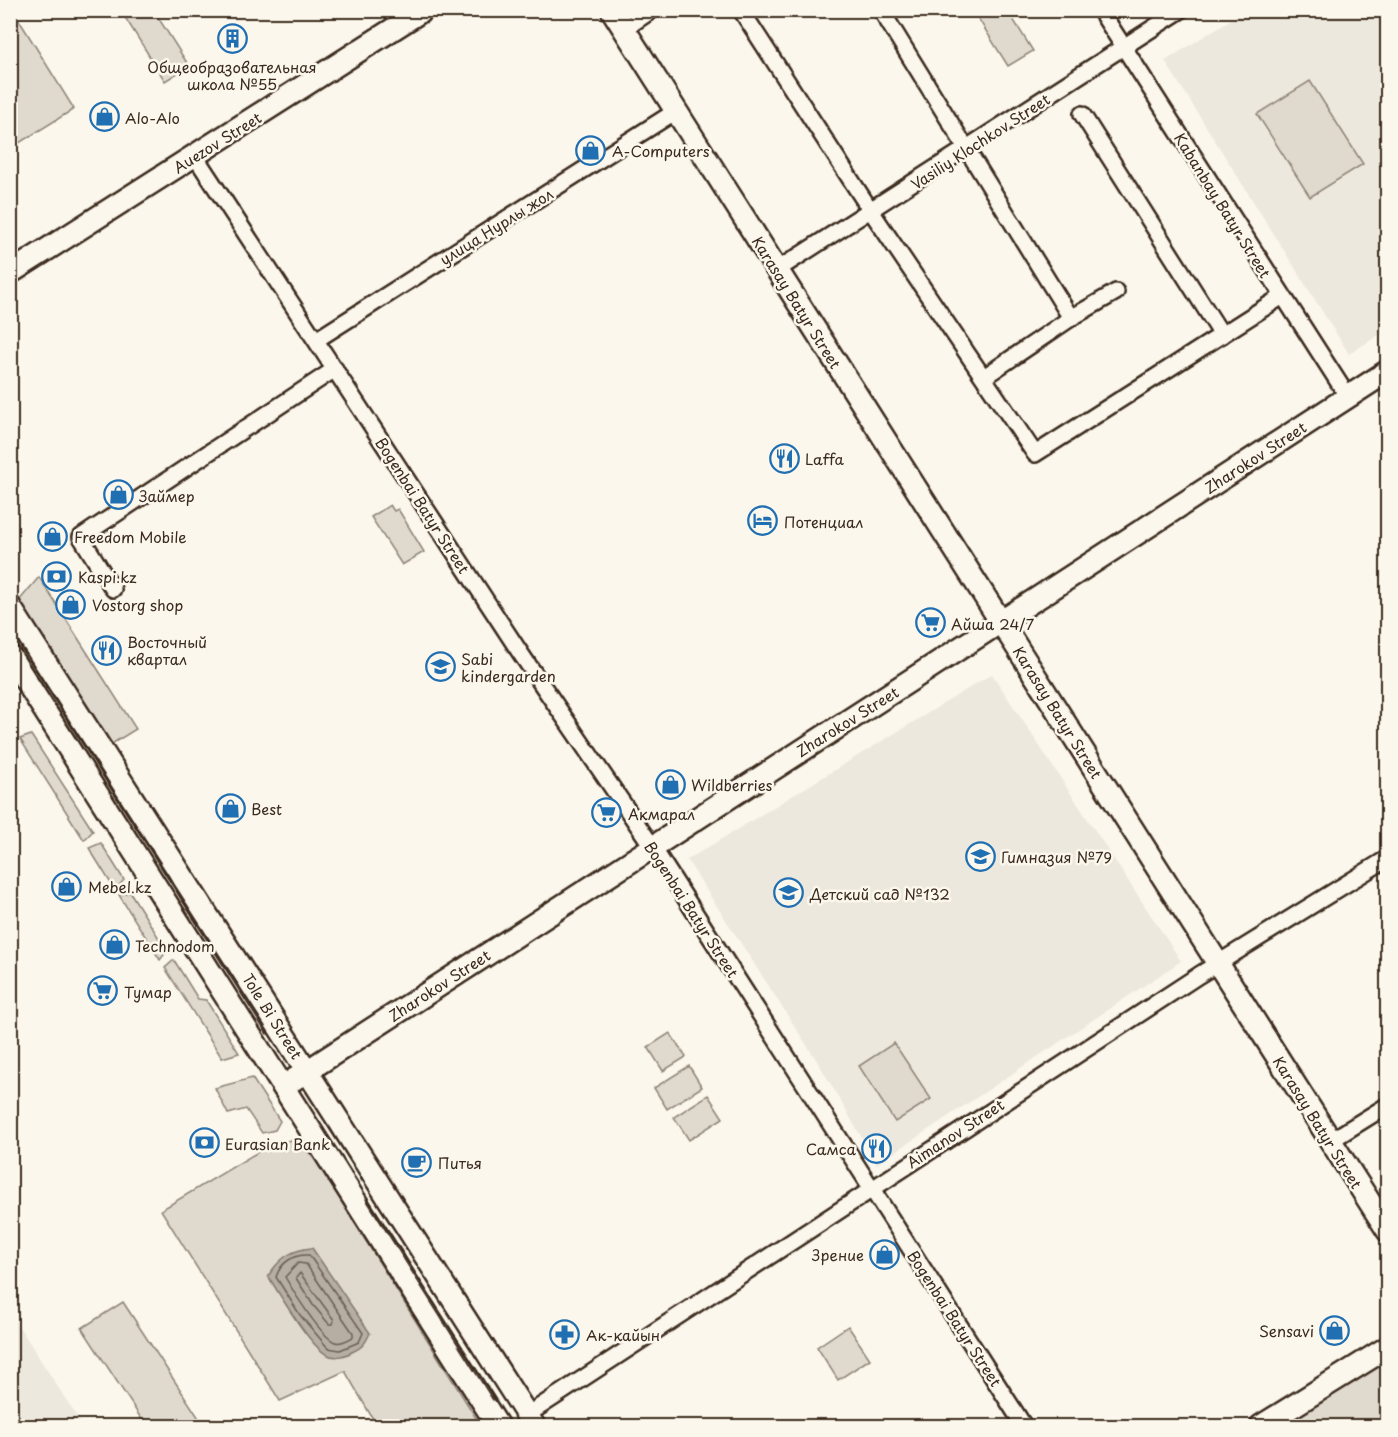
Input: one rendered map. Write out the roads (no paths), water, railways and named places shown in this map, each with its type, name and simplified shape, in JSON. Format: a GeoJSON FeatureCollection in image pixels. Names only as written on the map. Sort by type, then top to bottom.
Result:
{"type":"FeatureCollection","features":[{"type":"Feature","properties":{"kind":"street","name":"Auezov Street"},"geometry":{"type":"LineString","coordinates":[[10,273],[423,10]]}},
{"type":"Feature","properties":{"kind":"street","name":"Karasay Batyr Street"},"geometry":{"type":"LineString","coordinates":[[612,10],[1388,1231]]}},
{"type":"Feature","properties":{"kind":"street"},"geometry":{"type":"LineString","coordinates":[[624,29],[652,10]]}},
{"type":"Feature","properties":{"kind":"street"},"geometry":{"type":"LineString","coordinates":[[741,10],[871,211],[1035,454],[1281,297]]}},
{"type":"Feature","properties":{"kind":"street"},"geometry":{"type":"LineString","coordinates":[[881,10],[1071,318]]}},
{"type":"Feature","properties":{"kind":"street","name":"Kabanbay Batyr Street"},"geometry":{"type":"LineString","coordinates":[[1100,10],[1281,297],[1348,397]]}},
{"type":"Feature","properties":{"kind":"street","name":"Vasiliy Klochkov Street"},"geometry":{"type":"LineString","coordinates":[[777,270],[1181,10]]}},
{"type":"Feature","properties":{"kind":"street","name":"улица Нурлы жол"},"geometry":{"type":"LineString","coordinates":[[316,340],[676,111]]}},
{"type":"Feature","properties":{"kind":"street"},"geometry":{"type":"LineString","coordinates":[[1082,114],[1222,335]]}},
{"type":"Feature","properties":{"kind":"street","name":"Bogenbai Batyr Street"},"geometry":{"type":"LineString","coordinates":[[195,156],[521,654],[652,846],[1024,1426]]}},
{"type":"Feature","properties":{"kind":"street"},"geometry":{"type":"LineString","coordinates":[[984,377],[1071,318],[1116,292]]}},
{"type":"Feature","properties":{"kind":"street"},"geometry":{"type":"LineString","coordinates":[[113,590],[81,537],[334,369]]}},
{"type":"Feature","properties":{"kind":"street","name":"Zharokov Street"},"geometry":{"type":"LineString","coordinates":[[284,1086],[1388,371]]}},
{"type":"Feature","properties":{"kind":"street","name":"Tole Bi Street"},"geometry":{"type":"LineString","coordinates":[[10,606],[531,1421]]}},
{"type":"Feature","properties":{"kind":"street","name":"Tole Bi Street"},"geometry":{"type":"LineString","coordinates":[[10,656],[498,1426]]}},
{"type":"Feature","properties":{"kind":"street","name":"Aimanov Street"},"geometry":{"type":"LineString","coordinates":[[531,1421],[871,1188],[1218,963],[1388,858]]}},
{"type":"Feature","properties":{"kind":"street"},"geometry":{"type":"LineString","coordinates":[[1330,1141],[1388,1105]]}},
{"type":"Feature","properties":{"kind":"street"},"geometry":{"type":"LineString","coordinates":[[357,1206],[358,1198],[366,1188],[380,1186]]}},
{"type":"Feature","properties":{"kind":"street"},"geometry":{"type":"LineString","coordinates":[[1261,1426],[1388,1347]]}},
{"type":"Feature","properties":{"kind":"water"},"geometry":{"type":"Polygon","coordinates":[[[312,1248],[370,1333],[361,1347],[343,1356],[329,1356],[319,1349],[295,1318],[268,1276],[286,1256],[312,1248]]]}},
{"type":"Feature","properties":{"kind":"tram line"},"geometry":{"type":"LineString","coordinates":[[10,630],[267,1034]]}},
{"type":"Feature","properties":{"kind":"tram line"},"geometry":{"type":"LineString","coordinates":[[329,1126],[362,1181]]}},
{"type":"Feature","properties":{"kind":"tram line"},"geometry":{"type":"LineString","coordinates":[[366,1199],[493,1400]]}},
{"type":"Feature","properties":{"kind":"tram line"},"geometry":{"type":"LineString","coordinates":[[515,1418],[521,1426]]}},
{"type":"Feature","properties":{"kind":"place","name":"Общеобразовательная школа №55"},"geometry":{"type":"Point","coordinates":[232,39]}},
{"type":"Feature","properties":{"kind":"place","name":"Alo-Alo"},"geometry":{"type":"Point","coordinates":[104,117]}},
{"type":"Feature","properties":{"kind":"place","name":"A-Computers"},"geometry":{"type":"Point","coordinates":[591,150]}},
{"type":"Feature","properties":{"kind":"place","name":"Laffa"},"geometry":{"type":"Point","coordinates":[784,458]}},
{"type":"Feature","properties":{"kind":"place","name":"Займер"},"geometry":{"type":"Point","coordinates":[118,495]}},
{"type":"Feature","properties":{"kind":"place","name":"Потенциал"},"geometry":{"type":"Point","coordinates":[763,521]}},
{"type":"Feature","properties":{"kind":"place","name":"Freedom Mobile"},"geometry":{"type":"Point","coordinates":[53,536]}},
{"type":"Feature","properties":{"kind":"place","name":"Kaspi.kz"},"geometry":{"type":"Point","coordinates":[57,576]}},
{"type":"Feature","properties":{"kind":"place","name":"Vostorg shop"},"geometry":{"type":"Point","coordinates":[71,604]}},
{"type":"Feature","properties":{"kind":"place","name":"Айша 24/7"},"geometry":{"type":"Point","coordinates":[930,623]}},
{"type":"Feature","properties":{"kind":"place","name":"Восточный квартал"},"geometry":{"type":"Point","coordinates":[106,650]}},
{"type":"Feature","properties":{"kind":"place","name":"Sabi kindergarden"},"geometry":{"type":"Point","coordinates":[440,667]}},
{"type":"Feature","properties":{"kind":"place","name":"Wildberries"},"geometry":{"type":"Point","coordinates":[670,784]}},
{"type":"Feature","properties":{"kind":"place","name":"Best"},"geometry":{"type":"Point","coordinates":[230,808]}},
{"type":"Feature","properties":{"kind":"place","name":"Акмарал"},"geometry":{"type":"Point","coordinates":[607,813]}},
{"type":"Feature","properties":{"kind":"place","name":"Гимназия №79"},"geometry":{"type":"Point","coordinates":[980,856]}},
{"type":"Feature","properties":{"kind":"place","name":"Mebel.kz"},"geometry":{"type":"Point","coordinates":[67,886]}},
{"type":"Feature","properties":{"kind":"place","name":"Детский сад №132"},"geometry":{"type":"Point","coordinates":[789,893]}},
{"type":"Feature","properties":{"kind":"place","name":"Technodom"},"geometry":{"type":"Point","coordinates":[114,945]}},
{"type":"Feature","properties":{"kind":"place","name":"Тумар"},"geometry":{"type":"Point","coordinates":[103,991]}},
{"type":"Feature","properties":{"kind":"place","name":"Eurasian Bank"},"geometry":{"type":"Point","coordinates":[204,1143]}},
{"type":"Feature","properties":{"kind":"place","name":"Самса"},"geometry":{"type":"Point","coordinates":[877,1148]}},
{"type":"Feature","properties":{"kind":"place","name":"Питья"},"geometry":{"type":"Point","coordinates":[417,1162]}},
{"type":"Feature","properties":{"kind":"place","name":"Зрение"},"geometry":{"type":"Point","coordinates":[885,1254]}},
{"type":"Feature","properties":{"kind":"place","name":"Sensavi"},"geometry":{"type":"Point","coordinates":[1335,1330]}},
{"type":"Feature","properties":{"kind":"place","name":"Ак-кайын"},"geometry":{"type":"Point","coordinates":[565,1334]}}]}
